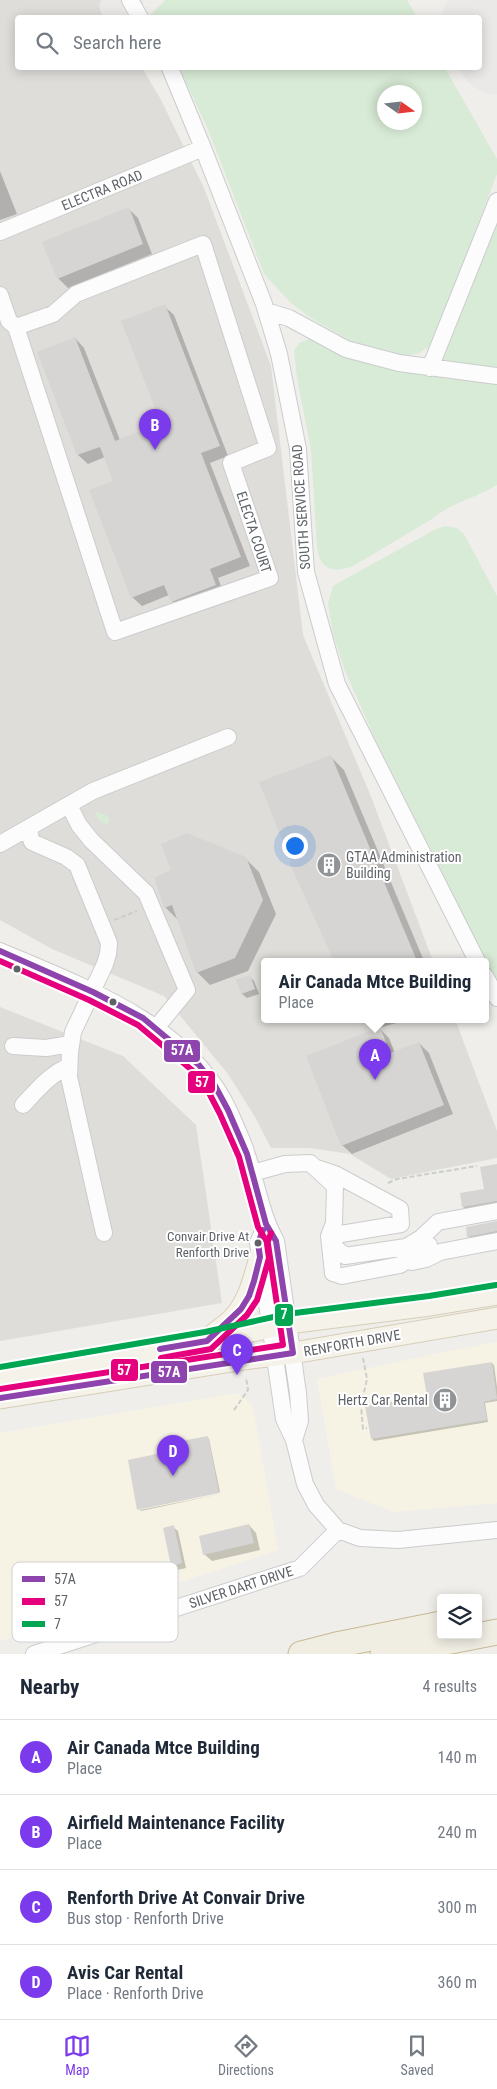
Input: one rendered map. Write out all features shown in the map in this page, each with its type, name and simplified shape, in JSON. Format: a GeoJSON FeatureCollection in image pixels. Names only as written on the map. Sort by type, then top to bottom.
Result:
{"type":"FeatureCollection","features":[{"type":"Feature","properties":{"kind":"highway"},"geometry":{"type":"LineString","coordinates":[[482,1618],[497,1616]]}},
{"type":"Feature","properties":{"kind":"highway"},"geometry":{"type":"LineString","coordinates":[[301,1654],[336,1644],[437,1625]]}},
{"type":"Feature","properties":{"kind":"highway"},"geometry":{"type":"LineString","coordinates":[[383,1654],[497,1632]]}},
{"type":"Feature","properties":{"kind":"main road"},"geometry":{"type":"LineString","coordinates":[[207,1341],[228,1324],[241,1309],[249,1296],[260,1258]]}},
{"type":"Feature","properties":{"kind":"main road","name":"RENFORTH DRIVE"},"geometry":{"type":"LineString","coordinates":[[0,1376],[207,1341],[279,1325],[497,1294]]}},
{"type":"Feature","properties":{"kind":"main road","name":"RENFORTH DRIVE"},"geometry":{"type":"LineString","coordinates":[[0,1398],[283,1354],[497,1318]]}},
{"type":"Feature","properties":{"kind":"street"},"geometry":{"type":"LineString","coordinates":[[130,0],[138,15]]}},
{"type":"Feature","properties":{"kind":"street","name":"SOUTH SERVICE ROAD"},"geometry":{"type":"LineString","coordinates":[[171,70],[204,148],[266,312],[279,354],[298,449],[306,572],[337,684],[475,958]]}},
{"type":"Feature","properties":{"kind":"street","name":"ELECTRA ROAD"},"geometry":{"type":"LineString","coordinates":[[0,232],[204,148]]}},
{"type":"Feature","properties":{"kind":"street"},"geometry":{"type":"LineString","coordinates":[[430,368],[497,201]]}},
{"type":"Feature","properties":{"kind":"street","name":"ELECTA COURT"},"geometry":{"type":"LineString","coordinates":[[202,244],[268,448],[231,463],[270,578],[115,632],[13,324],[53,314],[76,294],[202,244]]}},
{"type":"Feature","properties":{"kind":"street"},"geometry":{"type":"LineString","coordinates":[[0,295],[13,324]]}},
{"type":"Feature","properties":{"kind":"street"},"geometry":{"type":"LineString","coordinates":[[266,312],[289,318],[346,349],[399,363],[497,376]]}},
{"type":"Feature","properties":{"kind":"street"},"geometry":{"type":"LineString","coordinates":[[0,844],[93,790],[228,737]]}},
{"type":"Feature","properties":{"kind":"street"},"geometry":{"type":"LineString","coordinates":[[69,805],[79,825],[90,840],[146,893],[187,990],[156,1028]]}},
{"type":"Feature","properties":{"kind":"street"},"geometry":{"type":"LineString","coordinates":[[28,828],[32,842],[66,857],[76,865],[109,943],[108,954],[93,992],[73,1032],[69,1066],[74,1104],[104,1233]]}},
{"type":"Feature","properties":{"kind":"street"},"geometry":{"type":"LineString","coordinates":[[0,951],[125,1007],[156,1028],[199,1065],[214,1084],[228,1110],[247,1154],[266,1224],[276,1241],[279,1325],[283,1354],[300,1421],[294,1440],[305,1484],[316,1505],[338,1530],[360,1538],[398,1540],[497,1530]]}},
{"type":"Feature","properties":{"kind":"street"},"geometry":{"type":"LineString","coordinates":[[489,983],[497,998]]}},
{"type":"Feature","properties":{"kind":"street"},"geometry":{"type":"LineString","coordinates":[[13,1046],[46,1048],[71,1044]]}},
{"type":"Feature","properties":{"kind":"street"},"geometry":{"type":"LineString","coordinates":[[23,1105],[46,1079],[55,1072],[69,1066]]}},
{"type":"Feature","properties":{"kind":"street"},"geometry":{"type":"LineString","coordinates":[[252,1173],[285,1164],[310,1163],[335,1186],[334,1223],[328,1236],[333,1273],[342,1276],[400,1265],[426,1259],[440,1252],[497,1241]]}},
{"type":"Feature","properties":{"kind":"street"},"geometry":{"type":"LineString","coordinates":[[317,1168],[335,1174],[400,1210],[401,1224],[328,1236]]}},
{"type":"Feature","properties":{"kind":"street"},"geometry":{"type":"LineString","coordinates":[[328,1236],[345,1256],[406,1247],[421,1238],[438,1222],[497,1211]]}},
{"type":"Feature","properties":{"kind":"street"},"geometry":{"type":"LineString","coordinates":[[400,1265],[431,1243],[438,1222]]}},
{"type":"Feature","properties":{"kind":"street"},"geometry":{"type":"LineString","coordinates":[[266,1224],[258,1243],[260,1258],[279,1325]]}},
{"type":"Feature","properties":{"kind":"street","name":"SILVER DART DRIVE"},"geometry":{"type":"LineString","coordinates":[[178,1607],[300,1568],[338,1530]]}},
{"type":"Feature","properties":{"kind":"street","name":"SILVER DART DRIVE"},"geometry":{"type":"LineString","coordinates":[[34,1654],[71,1642]]}},
{"type":"Feature","properties":{"kind":"path"},"geometry":{"type":"LineString","coordinates":[[111,922],[151,905]]}},
{"type":"Feature","properties":{"kind":"path"},"geometry":{"type":"LineString","coordinates":[[388,1183],[397,1179],[478,1166]]}},
{"type":"Feature","properties":{"kind":"path"},"geometry":{"type":"LineString","coordinates":[[362,1354],[367,1379],[361,1412],[363,1429],[367,1428]]}},
{"type":"Feature","properties":{"kind":"path"},"geometry":{"type":"LineString","coordinates":[[234,1410],[248,1390],[245,1372]]}},
{"type":"Feature","properties":{"kind":"shaded area"},"geometry":{"type":"Polygon","coordinates":[[[0,0],[102,0],[111,15],[15,15],[15,70],[143,70],[160,98],[204,188],[271,366],[303,635],[370,794],[432,958],[261,958],[261,1023],[456,1023],[497,1131],[497,1158],[391,1179],[350,1154],[310,1148],[271,1148],[255,1117],[228,1074],[164,996],[52,949],[0,920],[0,0]]]}},
{"type":"Feature","properties":{"kind":"shaded area"},"geometry":{"type":"Polygon","coordinates":[[[0,1007],[123,1056],[196,1125],[222,1303],[0,1341],[0,1007]]]}},
{"type":"Feature","properties":{"kind":"shaded area"},"geometry":{"type":"Polygon","coordinates":[[[497,1342],[497,1503],[393,1512],[336,1489],[317,1379],[497,1342]]]}},
{"type":"Feature","properties":{"kind":"shaded area"},"geometry":{"type":"Polygon","coordinates":[[[238,1393],[253,1406],[278,1550],[178,1583],[178,1562],[12,1562],[12,1637],[0,1641],[0,1433],[238,1393]]]}},
{"type":"Feature","properties":{"kind":"green space"},"geometry":{"type":"Polygon","coordinates":[[[165,0],[407,0],[416,15],[150,15],[165,0]]]}},
{"type":"Feature","properties":{"kind":"green space"},"geometry":{"type":"Polygon","coordinates":[[[180,70],[446,70],[497,159],[497,174],[432,345],[419,353],[405,356],[352,342],[311,318],[291,303],[264,274],[207,127],[180,70]]]}},
{"type":"Feature","properties":{"kind":"green space"},"geometry":{"type":"Polygon","coordinates":[[[497,214],[497,367],[441,361],[497,214]]]}},
{"type":"Feature","properties":{"kind":"green space"},"geometry":{"type":"Polygon","coordinates":[[[309,339],[317,340],[348,356],[373,365],[405,371],[497,381],[497,485],[439,513],[355,565],[341,569],[326,566],[319,556],[317,548],[311,450],[297,378],[294,351],[299,343],[309,339]]]}},
{"type":"Feature","properties":{"kind":"green space"},"geometry":{"type":"Polygon","coordinates":[[[445,526],[457,528],[464,534],[497,596],[497,982],[489,966],[489,958],[485,958],[376,741],[345,671],[333,634],[328,604],[333,586],[436,529],[445,526]]]}},
{"type":"Feature","properties":{"kind":"green space"},"geometry":{"type":"Polygon","coordinates":[[[98,812],[108,816],[109,822],[106,824],[99,820],[95,813],[98,812]]]}},
{"type":"Feature","properties":{"kind":"building"},"geometry":{"type":"Polygon","coordinates":[[[129,207],[143,244],[57,279],[42,242],[129,207]]]}},
{"type":"Feature","properties":{"kind":"building"},"geometry":{"type":"Polygon","coordinates":[[[165,304],[220,446],[201,453],[241,557],[210,569],[216,585],[171,602],[164,585],[131,598],[89,490],[113,481],[100,447],[77,455],[37,352],[75,337],[115,441],[161,423],[121,321],[165,304]]]}},
{"type":"Feature","properties":{"kind":"building","name":"GTAA Administration Building"},"geometry":{"type":"Polygon","coordinates":[[[331,755],[416,958],[333,958],[289,862],[291,862],[259,782],[331,755]]]}},
{"type":"Feature","properties":{"kind":"building"},"geometry":{"type":"Polygon","coordinates":[[[187,833],[246,857],[263,900],[235,958],[196,973],[172,905],[164,908],[154,878],[171,870],[161,844],[187,833]]]}},
{"type":"Feature","properties":{"kind":"building"},"geometry":{"type":"Polygon","coordinates":[[[250,975],[255,989],[241,994],[236,980],[250,975]]]}},
{"type":"Feature","properties":{"kind":"building"},"geometry":{"type":"Polygon","coordinates":[[[380,1027],[390,1053],[419,1042],[444,1105],[341,1146],[306,1056],[380,1027]]]}},
{"type":"Feature","properties":{"kind":"building"},"geometry":{"type":"Polygon","coordinates":[[[497,1164],[497,1201],[462,1207],[460,1193],[484,1189],[480,1167],[497,1164]]]}},
{"type":"Feature","properties":{"kind":"building"},"geometry":{"type":"Polygon","coordinates":[[[497,1221],[497,1231],[467,1237],[466,1227],[497,1221]]]}},
{"type":"Feature","properties":{"kind":"building","name":"Hertz Car Rental"},"geometry":{"type":"Polygon","coordinates":[[[492,1362],[497,1399],[484,1402],[487,1420],[371,1439],[365,1406],[427,1396],[423,1373],[492,1362]]]}},
{"type":"Feature","properties":{"kind":"building"},"geometry":{"type":"Polygon","coordinates":[[[208,1436],[219,1493],[137,1510],[128,1460],[166,1452],[165,1444],[208,1436]]]}},
{"type":"Feature","properties":{"kind":"building"},"geometry":{"type":"Polygon","coordinates":[[[249,1524],[254,1543],[203,1555],[199,1536],[249,1524]]]}},
{"type":"Feature","properties":{"kind":"building"},"geometry":{"type":"Polygon","coordinates":[[[174,1525],[182,1563],[170,1562],[163,1528],[174,1525]]]}},
{"type":"Feature","properties":{"kind":"taxiway"},"geometry":{"type":"LineString","coordinates":[[115,6],[128,0]]}},
{"type":"Feature","properties":{"kind":"runway"},"geometry":{"type":"LineString","coordinates":[[482,28],[497,55]]}},
{"type":"Feature","properties":{"kind":"transit line","name":"57A"},"geometry":{"type":"LineString","coordinates":[[0,951],[93,992],[143,1018],[199,1065],[214,1084],[228,1110],[247,1154],[266,1224],[276,1241],[293,1353],[0,1398]]}},
{"type":"Feature","properties":{"kind":"transit line","name":"57"},"geometry":{"type":"LineString","coordinates":[[0,961],[89,1000],[138,1025],[193,1071],[207,1089],[239,1157],[258,1227],[268,1244],[283,1345],[0,1389]]}},
{"type":"Feature","properties":{"kind":"transit line","name":"57A"},"geometry":{"type":"LineString","coordinates":[[160,1349],[207,1341],[241,1309],[249,1296],[254,1281],[260,1257],[258,1243],[263,1230]]}},
{"type":"Feature","properties":{"kind":"transit line","name":"57"},"geometry":{"type":"LineString","coordinates":[[161,1358],[211,1349],[247,1315],[257,1300],[262,1283],[269,1258],[267,1244],[271,1233]]}},
{"type":"Feature","properties":{"kind":"transit line","name":"7"},"geometry":{"type":"LineString","coordinates":[[0,1367],[205,1332],[287,1314],[429,1296],[496,1285]]}},
{"type":"Feature","properties":{"kind":"place","name":"Airfield Maintenance Facility"},"geometry":{"type":"Point","coordinates":[155,450]}},
{"type":"Feature","properties":{"kind":"place","name":"GTAA Administration Building"},"geometry":{"type":"Point","coordinates":[329,865]}},
{"type":"Feature","properties":{"kind":"place","name":"Air Canada Mtce Building"},"geometry":{"type":"Point","coordinates":[375,1080]}},
{"type":"Feature","properties":{"kind":"place","name":"Convair Drive At Renforth Drive"},"geometry":{"type":"Point","coordinates":[258,1243]}},
{"type":"Feature","properties":{"kind":"place","name":"Renforth Drive At Convair Drive"},"geometry":{"type":"Point","coordinates":[237,1375]}},
{"type":"Feature","properties":{"kind":"place","name":"Hertz Car Rental"},"geometry":{"type":"Point","coordinates":[445,1400]}},
{"type":"Feature","properties":{"kind":"place","name":"Avis Car Rental"},"geometry":{"type":"Point","coordinates":[173,1476]}}]}
